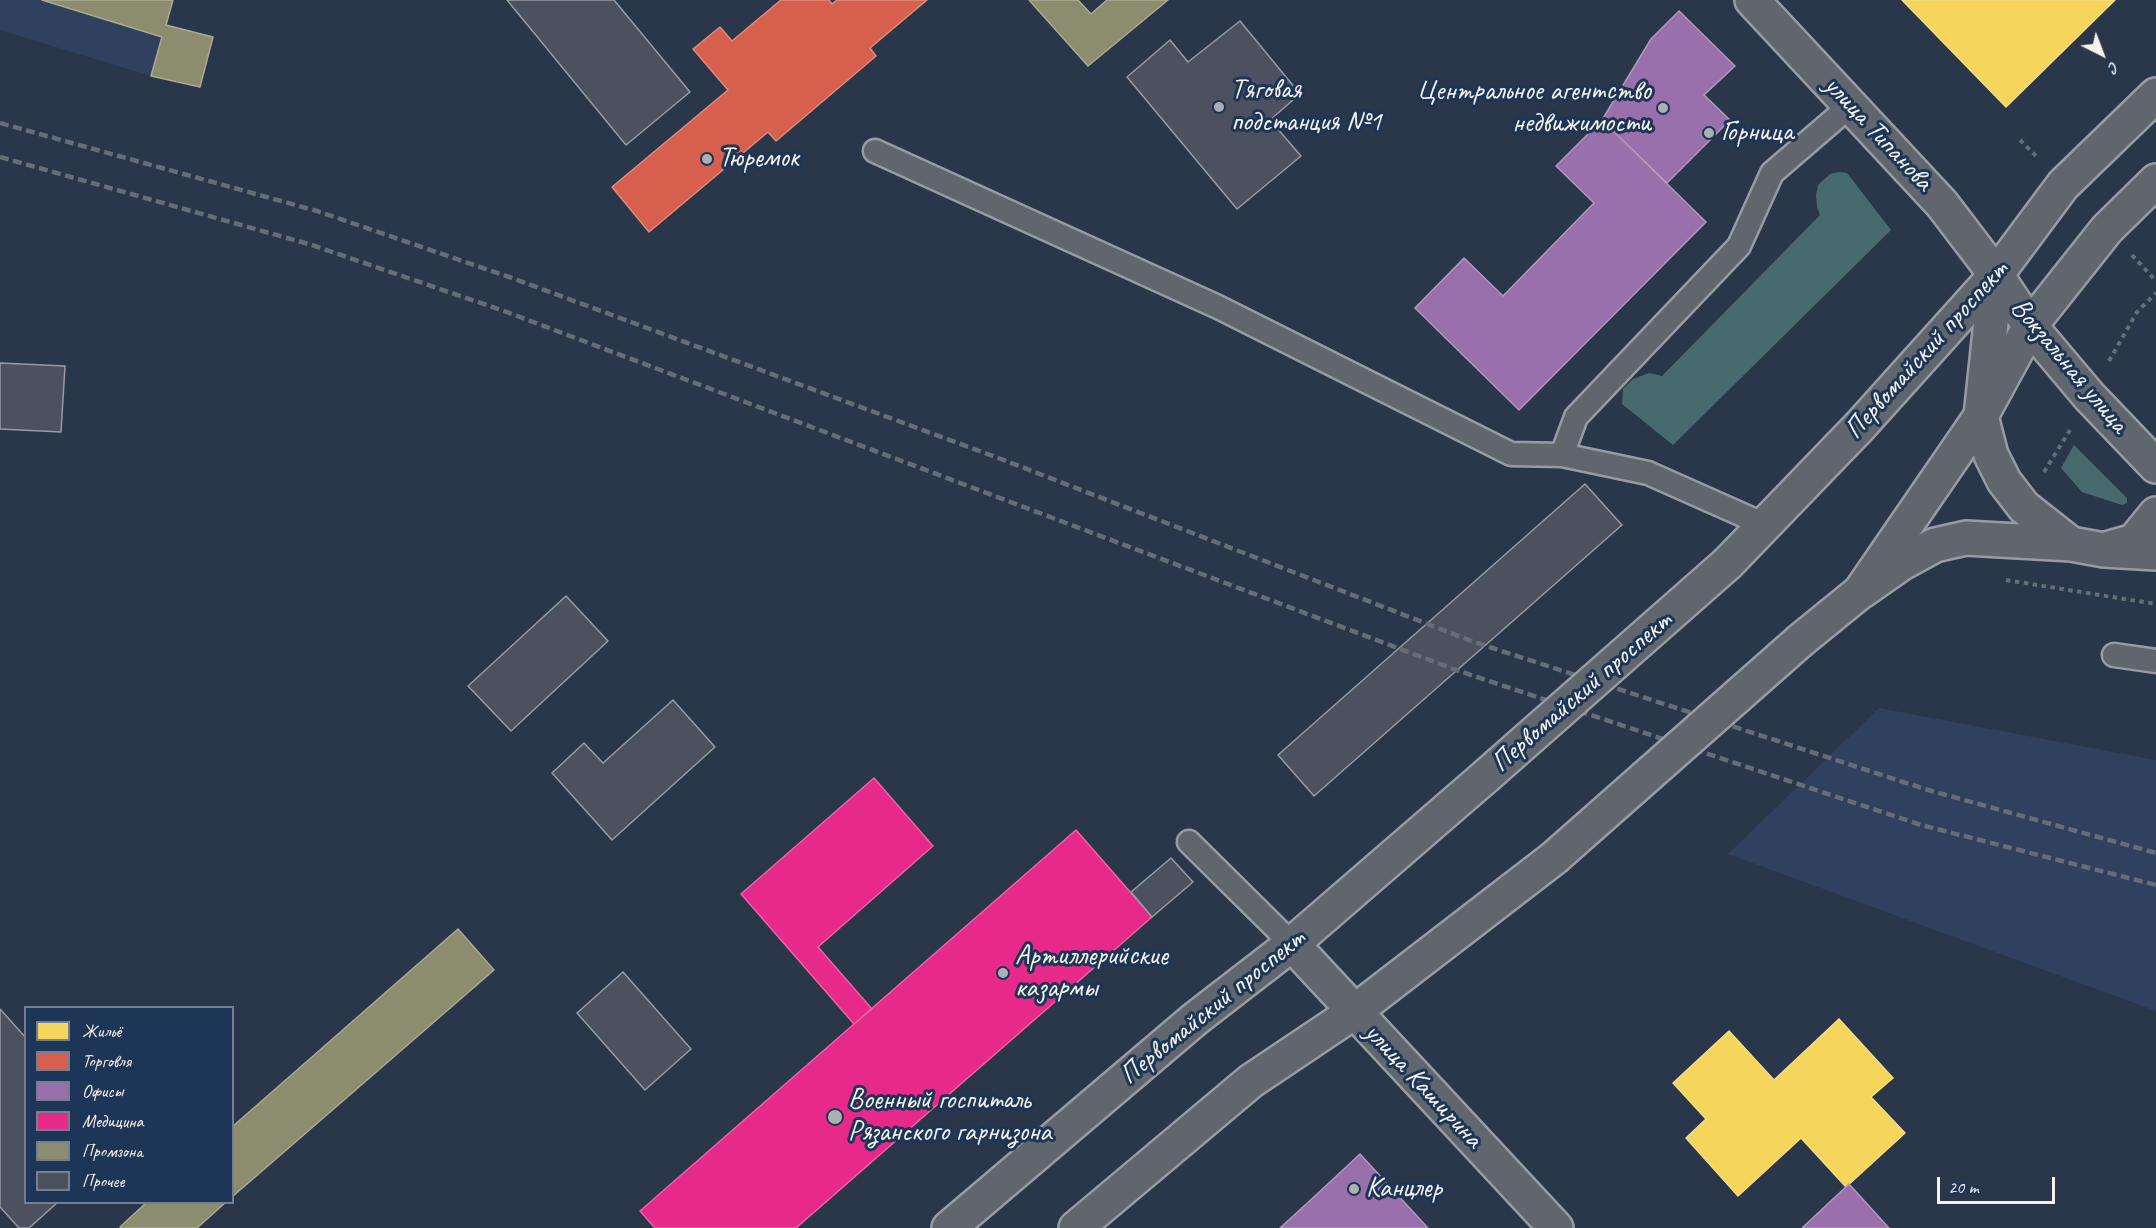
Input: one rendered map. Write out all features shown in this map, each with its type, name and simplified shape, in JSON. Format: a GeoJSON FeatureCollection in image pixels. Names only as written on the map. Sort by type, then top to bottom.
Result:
{"type":"FeatureCollection","features":[{"type":"Feature","properties":{"kind":"main road","name":"улица Типанова"},"geometry":{"type":"LineString","coordinates":[[1752,0],[1942,204],[1996,275]]}},
{"type":"Feature","properties":{"kind":"main road","name":"Первомайский проспект"},"geometry":{"type":"LineString","coordinates":[[949,1228],[1195,1019],[1292,944],[1728,563],[1860,426],[1996,275],[2064,185],[2156,94]]}},
{"type":"Feature","properties":{"kind":"main road","name":"Первомайский проспект"},"geometry":{"type":"LineString","coordinates":[[1088,1225],[1251,1081],[1353,1012],[1554,858],[1801,640],[1860,592],[1981,416],[2030,326],[2107,229],[2156,181]]}},
{"type":"Feature","properties":{"kind":"main road","name":"Вокзальная улица"},"geometry":{"type":"LineString","coordinates":[[1996,275],[2030,326],[2090,396],[2156,466]]}},
{"type":"Feature","properties":{"kind":"main road","name":"Вокзальная улица"},"geometry":{"type":"LineString","coordinates":[[1996,275],[1981,416],[1991,455],[2004,481],[2024,507],[2071,544]]}},
{"type":"Feature","properties":{"kind":"main road","name":"Вокзальная улица"},"geometry":{"type":"LineString","coordinates":[[2104,550],[2133,541],[2156,514]]}},
{"type":"Feature","properties":{"kind":"main road","name":"Вокзальная улица"},"geometry":{"type":"LineString","coordinates":[[1860,592],[1935,545],[1966,538],[2071,544],[2104,550],[2156,553]]}},
{"type":"Feature","properties":{"kind":"main road","name":"улица Каширина"},"geometry":{"type":"LineString","coordinates":[[1292,944],[1556,1228]]}},
{"type":"Feature","properties":{"kind":"lane"},"geometry":{"type":"LineString","coordinates":[[1562,455],[1576,417],[1739,246],[1772,173],[1851,105]]}},
{"type":"Feature","properties":{"kind":"lane"},"geometry":{"type":"LineString","coordinates":[[875,151],[1218,307],[1511,454],[1562,455],[1648,473],[1765,525]]}},
{"type":"Feature","properties":{"kind":"lane"},"geometry":{"type":"LineString","coordinates":[[2114,655],[2156,661]]}},
{"type":"Feature","properties":{"kind":"lane"},"geometry":{"type":"LineString","coordinates":[[1189,843],[1292,944]]}},
{"type":"Feature","properties":{"kind":"path"},"geometry":{"type":"LineString","coordinates":[[2024,507],[2137,312],[2156,293]]}},
{"type":"Feature","properties":{"kind":"path"},"geometry":{"type":"LineString","coordinates":[[1997,579],[2156,604]]}},
{"type":"Feature","properties":{"kind":"shaded area"},"geometry":{"type":"Polygon","coordinates":[[[0,0],[173,0],[166,25],[213,37],[200,87],[151,76],[0,30],[0,0]]]}},
{"type":"Feature","properties":{"kind":"shaded area"},"geometry":{"type":"Polygon","coordinates":[[[1879,708],[2156,760],[2156,1011],[1728,854],[1879,708]]]}},
{"type":"Feature","properties":{"kind":"green space"},"geometry":{"type":"Polygon","coordinates":[[[1847,173],[1891,230],[1673,445],[1622,404],[1623,389],[1633,379],[1649,373],[1662,376],[1820,215],[1816,195],[1818,185],[1830,174],[1847,173]]]}},
{"type":"Feature","properties":{"kind":"green space"},"geometry":{"type":"Polygon","coordinates":[[[2074,445],[2127,498],[2127,503],[2122,505],[2082,492],[2061,468],[2074,445]]]}},
{"type":"Feature","properties":{"kind":"building: Жильё"},"geometry":{"type":"Polygon","coordinates":[[[1902,0],[2115,0],[2006,107],[1902,0]]]}},
{"type":"Feature","properties":{"kind":"building: Жильё"},"geometry":{"type":"Polygon","coordinates":[[[1839,1019],[1893,1078],[1871,1097],[1905,1133],[1846,1187],[1801,1138],[1738,1196],[1686,1138],[1706,1119],[1673,1083],[1729,1031],[1774,1080],[1839,1019]]]}},
{"type":"Feature","properties":{"kind":"building: Торговля"},"geometry":{"type":"Polygon","coordinates":[[[781,0],[829,0],[832,4],[837,0],[927,0],[870,48],[876,56],[776,141],[768,132],[649,232],[612,187],[728,90],[693,49],[720,27],[732,41],[781,0]]]}},
{"type":"Feature","properties":{"kind":"building: Офисы","name":"Центральное агентство недвижимости"},"geometry":{"type":"Polygon","coordinates":[[[1679,11],[1735,66],[1704,95],[1730,120],[1667,183],[1602,120],[1651,39],[1679,11]]]}},
{"type":"Feature","properties":{"kind":"building: Офисы"},"geometry":{"type":"Polygon","coordinates":[[[1602,120],[1706,222],[1519,410],[1415,308],[1464,258],[1503,296],[1594,203],[1556,166],[1602,120]]]}},
{"type":"Feature","properties":{"kind":"building: Офисы"},"geometry":{"type":"Polygon","coordinates":[[[1360,1154],[1428,1228],[1280,1228],[1315,1196],[1360,1154]]]}},
{"type":"Feature","properties":{"kind":"building: Офисы"},"geometry":{"type":"Polygon","coordinates":[[[1849,1184],[1889,1228],[1802,1228],[1849,1184]]]}},
{"type":"Feature","properties":{"kind":"building: Медицина"},"geometry":{"type":"Polygon","coordinates":[[[874,778],[933,846],[818,947],[872,1009],[854,1024],[741,894],[874,778]]]}},
{"type":"Feature","properties":{"kind":"building: Медицина","name":"Военный госпиталь Рязанского гарнизона"},"geometry":{"type":"Polygon","coordinates":[[[1076,830],[1152,917],[796,1228],[655,1228],[640,1211],[1076,830]]]}},
{"type":"Feature","properties":{"kind":"building: Промзона"},"geometry":{"type":"Polygon","coordinates":[[[42,0],[173,0],[166,25],[213,37],[200,87],[151,76],[162,37],[42,0]]]}},
{"type":"Feature","properties":{"kind":"building: Промзона"},"geometry":{"type":"Polygon","coordinates":[[[1029,0],[1078,0],[1091,14],[1107,0],[1168,0],[1088,66],[1029,0]]]}},
{"type":"Feature","properties":{"kind":"building: Промзона"},"geometry":{"type":"Polygon","coordinates":[[[458,929],[494,970],[234,1195],[234,1125],[458,929]]]}},
{"type":"Feature","properties":{"kind":"building: Промзона"},"geometry":{"type":"Polygon","coordinates":[[[145,1204],[224,1204],[197,1228],[120,1227],[145,1204]]]}},
{"type":"Feature","properties":{"kind":"building: Прочее"},"geometry":{"type":"Polygon","coordinates":[[[507,0],[614,0],[690,92],[626,145],[507,0]]]}},
{"type":"Feature","properties":{"kind":"building: Прочее","name":"Тяговая подстанция №1"},"geometry":{"type":"Polygon","coordinates":[[[1240,21],[1300,94],[1270,120],[1301,156],[1237,209],[1127,77],[1170,40],[1188,62],[1240,21]]]}},
{"type":"Feature","properties":{"kind":"building: Прочее"},"geometry":{"type":"Polygon","coordinates":[[[0,363],[65,366],[61,432],[0,429],[0,363]]]}},
{"type":"Feature","properties":{"kind":"building: Прочее"},"geometry":{"type":"Polygon","coordinates":[[[1585,484],[1622,525],[1314,796],[1278,755],[1585,484]]]}},
{"type":"Feature","properties":{"kind":"building: Прочее"},"geometry":{"type":"Polygon","coordinates":[[[566,596],[608,641],[511,731],[468,686],[566,596]]]}},
{"type":"Feature","properties":{"kind":"building: Прочее"},"geometry":{"type":"Polygon","coordinates":[[[673,700],[715,747],[612,840],[552,773],[584,743],[603,763],[673,700]]]}},
{"type":"Feature","properties":{"kind":"building: Прочее"},"geometry":{"type":"Polygon","coordinates":[[[1171,858],[1193,882],[1152,917],[1131,892],[1171,858]]]}},
{"type":"Feature","properties":{"kind":"building: Прочее"},"geometry":{"type":"Polygon","coordinates":[[[623,972],[691,1049],[645,1090],[577,1013],[623,972]]]}},
{"type":"Feature","properties":{"kind":"building: Прочее"},"geometry":{"type":"Polygon","coordinates":[[[0,1009],[24,1036],[24,1204],[56,1204],[29,1228],[19,1228],[0,1207],[0,1009]]]}},
{"type":"Feature","properties":{"kind":"railway"},"geometry":{"type":"LineString","coordinates":[[0,123],[317,211],[512,278],[1001,459],[1474,642],[1928,790],[2156,853]]}},
{"type":"Feature","properties":{"kind":"railway"},"geometry":{"type":"LineString","coordinates":[[0,157],[312,245],[504,311],[1456,670],[1921,825],[2156,885]]}},
{"type":"Feature","properties":{"kind":"place","name":"Тяговая подстанция №1"},"geometry":{"type":"Point","coordinates":[1219,107]}},
{"type":"Feature","properties":{"kind":"place","name":"Центральное агентство недвижимости"},"geometry":{"type":"Point","coordinates":[1663,108]}},
{"type":"Feature","properties":{"kind":"place","name":"Горница"},"geometry":{"type":"Point","coordinates":[1709,133]}},
{"type":"Feature","properties":{"kind":"place","name":"Тюремок"},"geometry":{"type":"Point","coordinates":[707,159]}},
{"type":"Feature","properties":{"kind":"place","name":"Артиллерийские казармы"},"geometry":{"type":"Point","coordinates":[1003,973]}},
{"type":"Feature","properties":{"kind":"place","name":"Военный госпиталь Рязанского гарнизона"},"geometry":{"type":"Point","coordinates":[835,1117]}},
{"type":"Feature","properties":{"kind":"place","name":"Канцлер"},"geometry":{"type":"Point","coordinates":[1354,1189]}}]}
